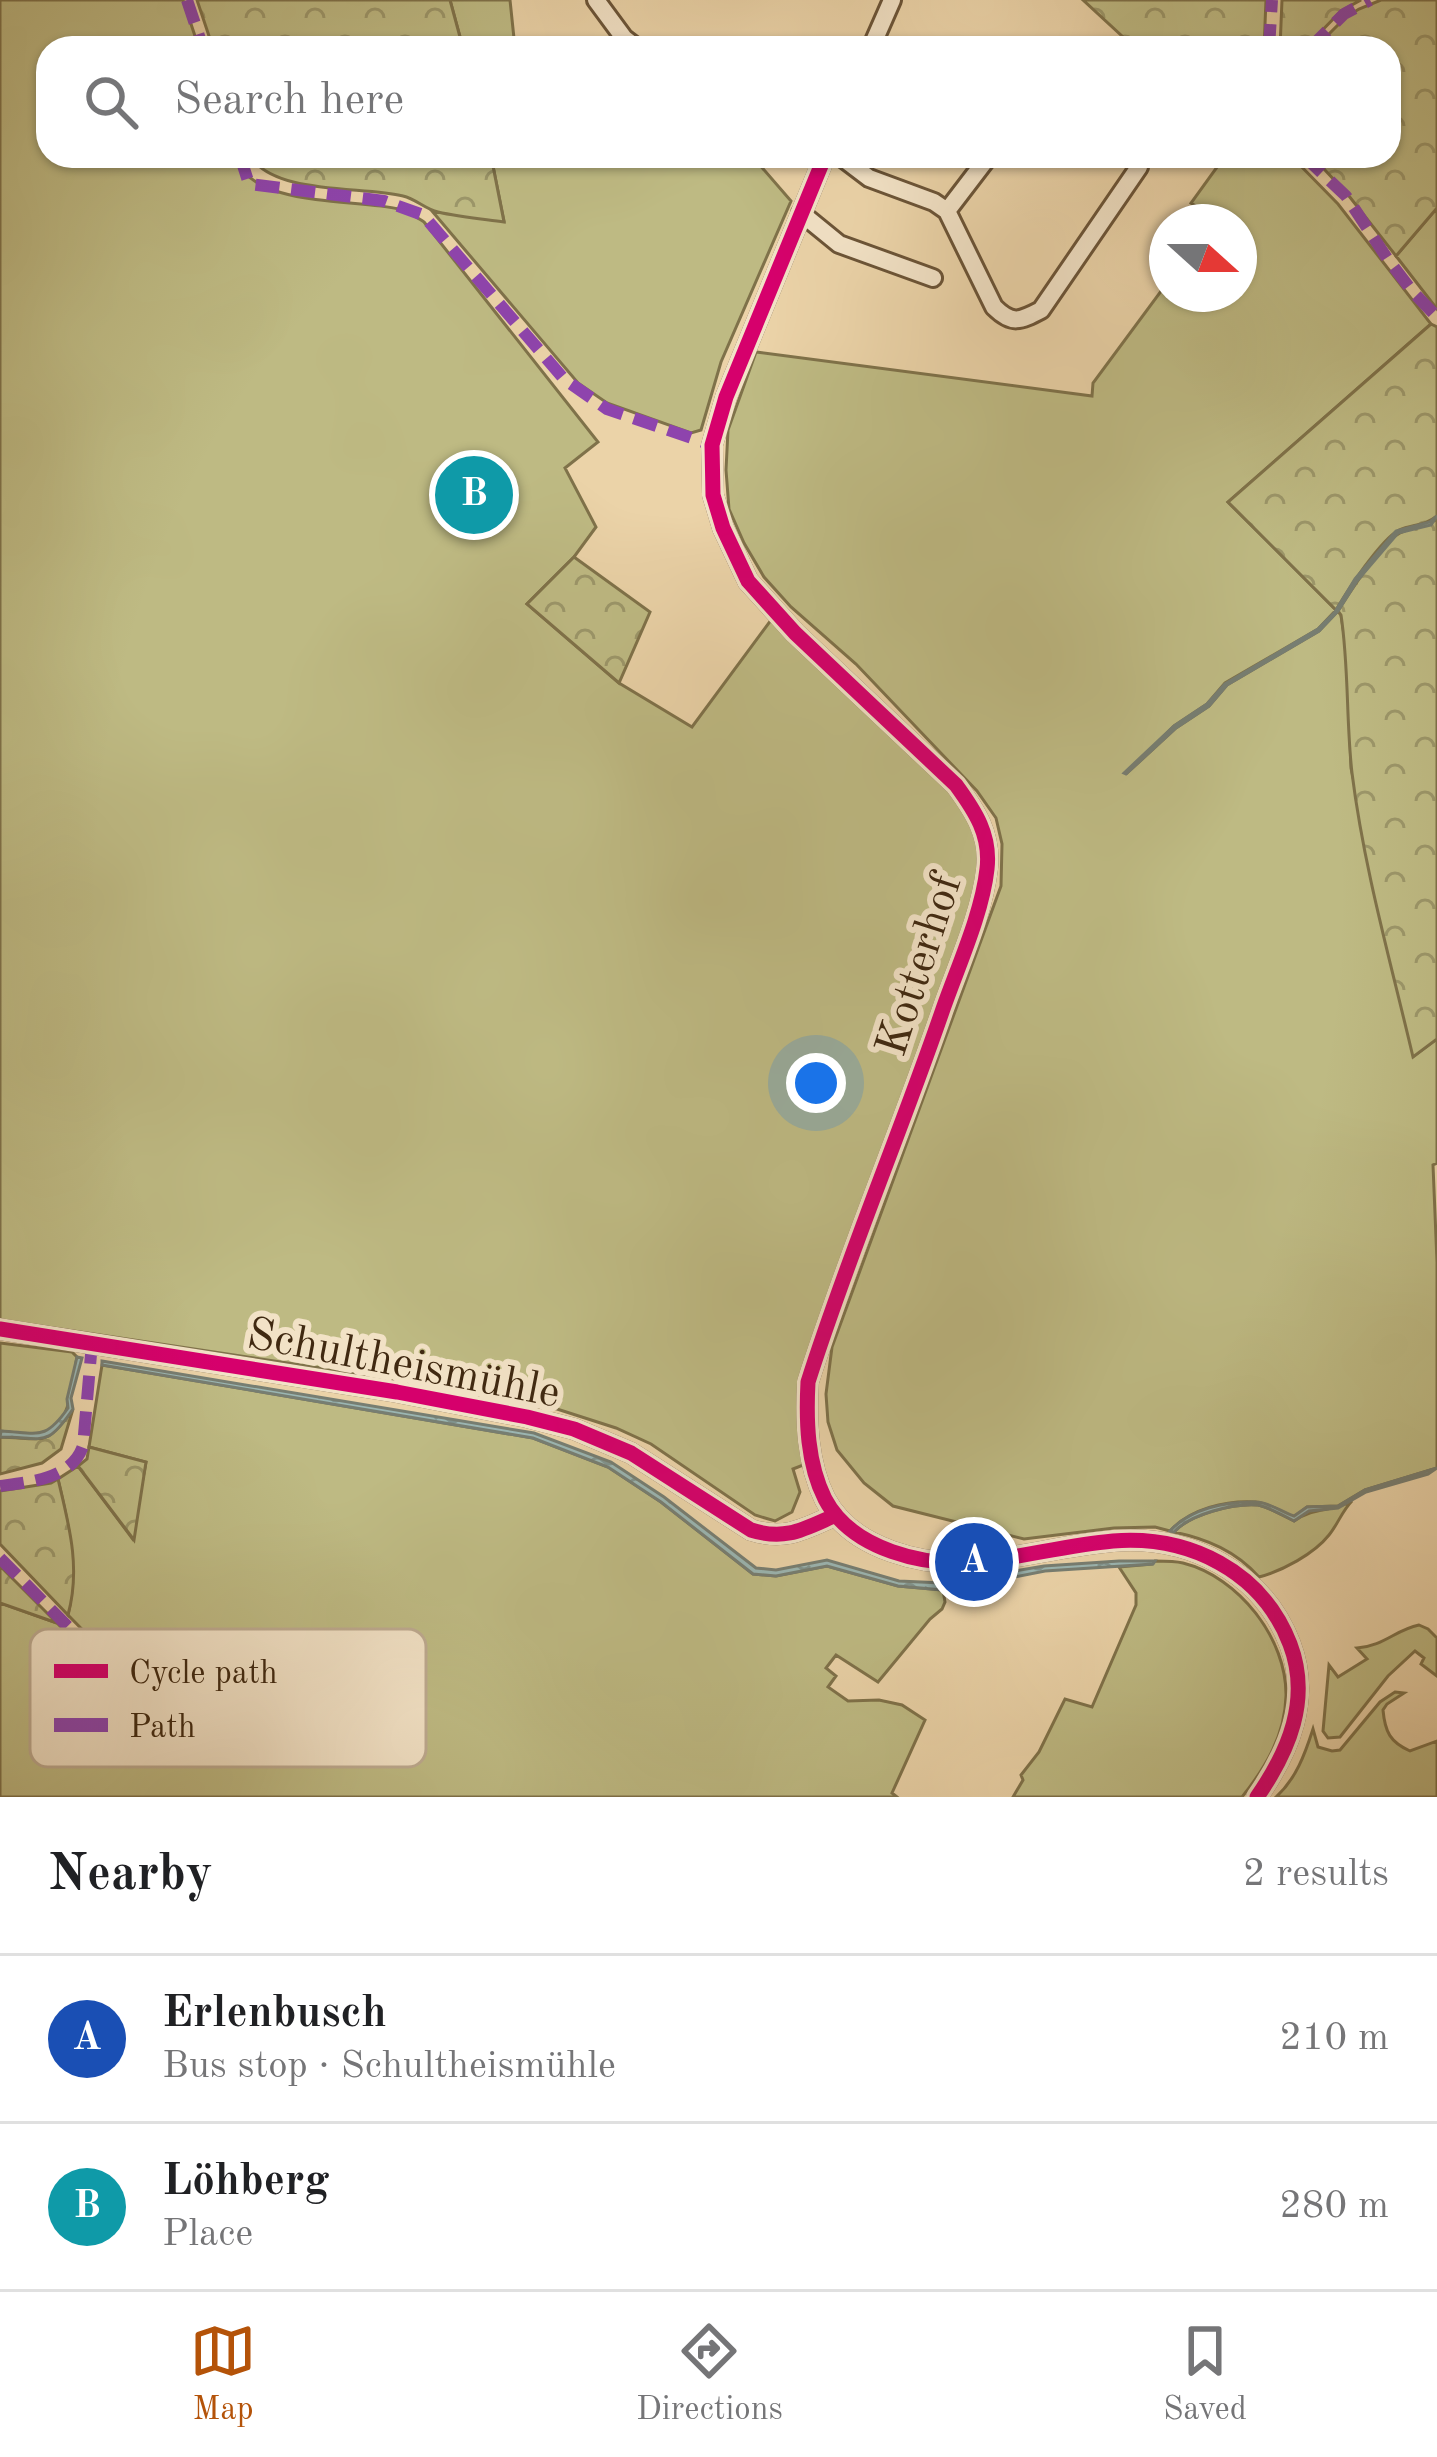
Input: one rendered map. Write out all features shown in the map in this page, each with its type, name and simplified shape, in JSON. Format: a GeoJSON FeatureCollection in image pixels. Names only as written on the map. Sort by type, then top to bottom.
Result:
{"type":"FeatureCollection","features":[{"type":"Feature","properties":{"kind":"street"},"geometry":{"type":"LineString","coordinates":[[596,0],[625,36]]}},
{"type":"Feature","properties":{"kind":"street"},"geometry":{"type":"LineString","coordinates":[[876,36],[892,0]]}},
{"type":"Feature","properties":{"kind":"street"},"geometry":{"type":"LineString","coordinates":[[820,168],[801,213],[839,244],[933,278]]}},
{"type":"Feature","properties":{"kind":"street"},"geometry":{"type":"LineString","coordinates":[[856,168],[947,211],[994,307],[1006,319],[1022,320],[1041,310],[1138,168]]}},
{"type":"Feature","properties":{"kind":"street"},"geometry":{"type":"LineString","coordinates":[[947,211],[980,168]]}},
{"type":"Feature","properties":{"kind":"street","name":"Kotterhof"},"geometry":{"type":"LineString","coordinates":[[801,213],[747,342],[712,445],[713,496],[748,581],[795,633],[956,785],[976,812],[987,839],[987,869],[974,920],[808,1382],[806,1415],[812,1463],[836,1515]]}},
{"type":"Feature","properties":{"kind":"street","name":"Schultheismühle"},"geometry":{"type":"LineString","coordinates":[[0,1329],[397,1392],[574,1429],[631,1453],[751,1530],[771,1536],[795,1533],[836,1515]]}},
{"type":"Feature","properties":{"kind":"street"},"geometry":{"type":"LineString","coordinates":[[836,1515],[877,1546],[917,1559],[974,1562],[1116,1541],[1195,1550],[1232,1568],[1257,1592],[1288,1639],[1298,1667],[1300,1696],[1291,1736],[1257,1797]]}},
{"type":"Feature","properties":{"kind":"green space"},"geometry":{"type":"Polygon","coordinates":[[[0,0],[183,0],[195,36],[36,36],[36,168],[242,168],[261,185],[283,193],[399,209],[424,222],[598,442],[565,468],[596,527],[574,557],[527,604],[619,683],[692,727],[774,616],[954,787],[984,840],[971,919],[818,1338],[806,1464],[793,1469],[800,1492],[792,1512],[775,1521],[755,1515],[651,1444],[557,1409],[422,1383],[0,1320],[0,0]]]}},
{"type":"Feature","properties":{"kind":"green space"},"geometry":{"type":"Polygon","coordinates":[[[197,0],[450,0],[460,36],[209,36],[197,0]]]}},
{"type":"Feature","properties":{"kind":"green space"},"geometry":{"type":"Polygon","coordinates":[[[450,0],[510,0],[514,36],[460,36],[450,0]]]}},
{"type":"Feature","properties":{"kind":"green space"},"geometry":{"type":"Polygon","coordinates":[[[1083,0],[1266,0],[1264,36],[1122,36],[1083,0]]]}},
{"type":"Feature","properties":{"kind":"green space"},"geometry":{"type":"Polygon","coordinates":[[[1282,0],[1361,0],[1341,11],[1317,36],[1280,36],[1282,0]]]}},
{"type":"Feature","properties":{"kind":"green space"},"geometry":{"type":"Polygon","coordinates":[[[1381,0],[1437,0],[1437,208],[1396,256],[1323,168],[1401,168],[1401,36],[1327,36],[1359,9],[1381,0]]]}},
{"type":"Feature","properties":{"kind":"green space"},"geometry":{"type":"Polygon","coordinates":[[[493,168],[762,168],[791,201],[721,362],[701,430],[691,433],[607,403],[578,383],[432,211],[504,221],[493,168]]]}},
{"type":"Feature","properties":{"kind":"green space"},"geometry":{"type":"Polygon","coordinates":[[[493,168],[504,222],[438,212],[403,196],[298,183],[262,169],[493,168]]]}},
{"type":"Feature","properties":{"kind":"green space"},"geometry":{"type":"Polygon","coordinates":[[[1216,168],[1303,168],[1338,204],[1431,324],[1228,502],[1336,610],[1318,629],[1225,683],[1207,704],[1174,726],[1126,774],[1176,728],[1209,706],[1227,685],[1319,631],[1338,611],[1347,655],[1351,768],[1414,1056],[1437,1039],[1437,1163],[1433,1165],[1437,1468],[1365,1490],[1338,1506],[1307,1507],[1294,1517],[1261,1503],[1233,1503],[1198,1512],[1170,1531],[1114,1528],[1024,1539],[893,1506],[864,1483],[837,1450],[828,1422],[832,1347],[1001,886],[1002,844],[996,818],[977,791],[856,664],[764,577],[729,509],[728,430],[756,352],[1092,396],[1093,383],[1149,307],[1149,312],[1257,312],[1257,204],[1193,204],[1216,168]]]}},
{"type":"Feature","properties":{"kind":"green space"},"geometry":{"type":"Polygon","coordinates":[[[1437,208],[1437,309],[1396,256],[1437,208]]]}},
{"type":"Feature","properties":{"kind":"green space"},"geometry":{"type":"Polygon","coordinates":[[[1431,324],[1437,327],[1437,516],[1391,535],[1336,610],[1228,502],[1431,324]]]}},
{"type":"Feature","properties":{"kind":"green space"},"geometry":{"type":"Polygon","coordinates":[[[1437,519],[1437,1039],[1413,1057],[1357,809],[1344,635],[1338,611],[1392,538],[1437,519]]]}},
{"type":"Feature","properties":{"kind":"green space"},"geometry":{"type":"Polygon","coordinates":[[[574,557],[650,612],[619,683],[527,604],[574,557]]]}},
{"type":"Feature","properties":{"kind":"green space"},"geometry":{"type":"Polygon","coordinates":[[[0,1343],[72,1352],[77,1357],[69,1403],[51,1430],[31,1434],[0,1431],[0,1343]]]}},
{"type":"Feature","properties":{"kind":"green space"},"geometry":{"type":"Polygon","coordinates":[[[102,1365],[533,1438],[608,1467],[753,1574],[776,1576],[827,1566],[898,1586],[943,1590],[942,1609],[878,1682],[836,1655],[826,1668],[836,1676],[828,1687],[848,1701],[902,1705],[925,1720],[892,1793],[897,1797],[0,1797],[0,1603],[63,1629],[30,1629],[30,1767],[426,1767],[426,1629],[82,1629],[68,1615],[73,1563],[58,1479],[78,1466],[132,1538],[146,1462],[89,1447],[102,1365]]]}},
{"type":"Feature","properties":{"kind":"green space"},"geometry":{"type":"Polygon","coordinates":[[[73,1409],[61,1449],[42,1463],[0,1474],[0,1437],[43,1438],[73,1409]]]}},
{"type":"Feature","properties":{"kind":"green space"},"geometry":{"type":"Polygon","coordinates":[[[89,1447],[146,1462],[134,1540],[78,1466],[87,1459],[89,1447]]]}},
{"type":"Feature","properties":{"kind":"green space"},"geometry":{"type":"Polygon","coordinates":[[[58,1479],[73,1563],[68,1615],[0,1544],[0,1491],[58,1479]]]}},
{"type":"Feature","properties":{"kind":"green space"},"geometry":{"type":"Polygon","coordinates":[[[1352,1501],[1315,1549],[1259,1577],[1220,1547],[1174,1532],[1201,1515],[1237,1506],[1262,1506],[1294,1521],[1352,1501]]]}},
{"type":"Feature","properties":{"kind":"green space"},"geometry":{"type":"Polygon","coordinates":[[[1155,1561],[1183,1563],[1223,1582],[1256,1613],[1269,1633],[1284,1674],[1286,1696],[1282,1724],[1266,1762],[1242,1797],[1013,1797],[1065,1699],[1092,1707],[1136,1605],[1136,1593],[1119,1567],[1155,1561]]]}},
{"type":"Feature","properties":{"kind":"green space"},"geometry":{"type":"Polygon","coordinates":[[[0,1566],[57,1623],[0,1603],[0,1566]]]}},
{"type":"Feature","properties":{"kind":"green space"},"geometry":{"type":"Polygon","coordinates":[[[1419,1625],[1437,1638],[1437,1676],[1421,1664],[1424,1658],[1415,1651],[1388,1676],[1340,1737],[1328,1738],[1323,1731],[1329,1665],[1338,1677],[1367,1659],[1357,1648],[1419,1625]]]}},
{"type":"Feature","properties":{"kind":"green space"},"geometry":{"type":"Polygon","coordinates":[[[1395,1692],[1404,1693],[1383,1710],[1387,1730],[1410,1751],[1437,1741],[1437,1797],[1276,1797],[1294,1774],[1313,1729],[1318,1747],[1340,1750],[1380,1702],[1395,1692]]]}},
{"type":"Feature","properties":{"kind":"water"},"geometry":{"type":"Polygon","coordinates":[[[1437,516],[1431,525],[1398,533],[1319,631],[1227,685],[1209,706],[1124,773],[1225,684],[1318,629],[1396,531],[1437,516]]]}},
{"type":"Feature","properties":{"kind":"water"},"geometry":{"type":"Polygon","coordinates":[[[77,1357],[82,1358],[71,1398],[73,1409],[56,1430],[43,1438],[0,1437],[1,1431],[40,1433],[60,1419],[68,1408],[77,1357]]]}},
{"type":"Feature","properties":{"kind":"water"},"geometry":{"type":"Polygon","coordinates":[[[102,1361],[534,1433],[611,1462],[756,1568],[776,1570],[827,1560],[899,1581],[942,1583],[943,1590],[898,1586],[827,1566],[776,1576],[753,1574],[608,1467],[533,1438],[102,1365],[102,1361]]]}},
{"type":"Feature","properties":{"kind":"water"},"geometry":{"type":"Polygon","coordinates":[[[1437,1468],[1366,1492],[1338,1508],[1309,1511],[1294,1521],[1248,1505],[1213,1511],[1170,1531],[1198,1512],[1233,1503],[1261,1502],[1294,1516],[1307,1507],[1338,1506],[1365,1490],[1437,1468]]]}},
{"type":"Feature","properties":{"kind":"water"},"geometry":{"type":"Polygon","coordinates":[[[1155,1561],[1045,1571],[963,1587],[962,1580],[1044,1566],[1155,1561]]]}},
{"type":"Feature","properties":{"kind":"marked path"},"geometry":{"type":"LineString","coordinates":[[187,0],[199,36]]}},
{"type":"Feature","properties":{"kind":"marked path"},"geometry":{"type":"LineString","coordinates":[[1270,36],[1272,0]]}},
{"type":"Feature","properties":{"kind":"marked path"},"geometry":{"type":"LineString","coordinates":[[1322,36],[1344,14],[1370,0]]}},
{"type":"Feature","properties":{"kind":"marked path"},"geometry":{"type":"LineString","coordinates":[[244,168],[249,184],[384,201],[423,215],[564,379],[607,409],[712,445]]}},
{"type":"Feature","properties":{"kind":"marked path"},"geometry":{"type":"LineString","coordinates":[[1317,168],[1346,196],[1387,258],[1437,317]]}},
{"type":"Feature","properties":{"kind":"marked path"},"geometry":{"type":"LineString","coordinates":[[0,1486],[49,1477],[78,1457],[83,1446],[92,1343]]}},
{"type":"Feature","properties":{"kind":"marked path"},"geometry":{"type":"LineString","coordinates":[[0,1558],[70,1629]]}},
{"type":"Feature","properties":{"kind":"cycle path"},"geometry":{"type":"LineString","coordinates":[[820,168],[726,397],[712,445],[713,495],[748,581],[795,633],[956,785],[980,824],[988,857],[969,940],[808,1382],[814,1471],[837,1517],[871,1543],[913,1558],[978,1562],[1096,1543],[1141,1541],[1195,1552],[1242,1578],[1277,1618],[1290,1644],[1298,1685],[1287,1743],[1257,1797]]}},
{"type":"Feature","properties":{"kind":"cycle path"},"geometry":{"type":"LineString","coordinates":[[0,1329],[397,1392],[574,1429],[631,1453],[751,1530],[763,1533],[795,1532],[836,1515]]}},
{"type":"Feature","properties":{"kind":"place","name":"Löhberg"},"geometry":{"type":"Point","coordinates":[474,495]}},
{"type":"Feature","properties":{"kind":"place","name":"Erlenbusch"},"geometry":{"type":"Point","coordinates":[974,1562]}}]}
